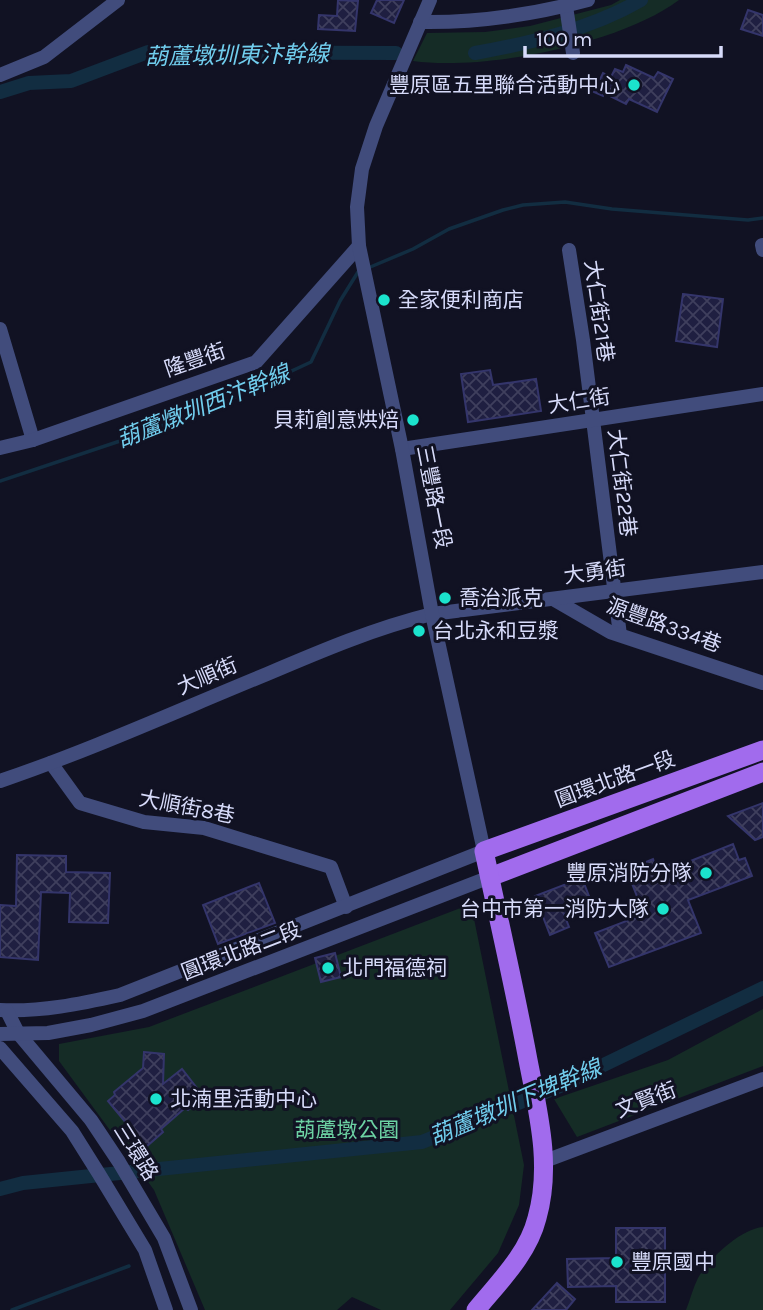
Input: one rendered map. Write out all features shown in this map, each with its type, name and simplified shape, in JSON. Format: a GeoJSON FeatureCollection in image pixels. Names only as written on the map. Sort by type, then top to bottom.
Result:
{"type":"FeatureCollection","features":[{"type":"Feature","properties":{"kind":"main road","name":"圓環北路一段"},"geometry":{"type":"LineString","coordinates":[[484,851],[763,750]]}},
{"type":"Feature","properties":{"kind":"main road"},"geometry":{"type":"LineString","coordinates":[[490,877],[763,772]]}},
{"type":"Feature","properties":{"kind":"main road","name":"三豐路一段"},"geometry":{"type":"LineString","coordinates":[[484,851],[519,1011],[545,1161]]}},
{"type":"Feature","properties":{"kind":"main road"},"geometry":{"type":"LineString","coordinates":[[476,1310],[523,1250],[537,1218],[545,1161]]}},
{"type":"Feature","properties":{"kind":"street"},"geometry":{"type":"LineString","coordinates":[[0,75],[44,57],[118,0]]}},
{"type":"Feature","properties":{"kind":"street","name":"三豐路一段"},"geometry":{"type":"LineString","coordinates":[[430,0],[376,126],[362,169],[357,207],[359,246],[402,449],[432,614],[484,851]]}},
{"type":"Feature","properties":{"kind":"street"},"geometry":{"type":"LineString","coordinates":[[420,22],[494,19],[566,9],[588,0]]}},
{"type":"Feature","properties":{"kind":"street"},"geometry":{"type":"LineString","coordinates":[[566,9],[573,50]]}},
{"type":"Feature","properties":{"kind":"street"},"geometry":{"type":"LineString","coordinates":[[762,245],[763,250]]}},
{"type":"Feature","properties":{"kind":"street","name":"隆豐街"},"geometry":{"type":"LineString","coordinates":[[0,448],[256,362],[359,246]]}},
{"type":"Feature","properties":{"kind":"street","name":"大仁街21巷"},"geometry":{"type":"LineString","coordinates":[[569,250],[593,420]]}},
{"type":"Feature","properties":{"kind":"street"},"geometry":{"type":"LineString","coordinates":[[0,329],[33,439]]}},
{"type":"Feature","properties":{"kind":"street","name":"大仁街"},"geometry":{"type":"LineString","coordinates":[[402,449],[763,394]]}},
{"type":"Feature","properties":{"kind":"street","name":"大仁街22巷"},"geometry":{"type":"LineString","coordinates":[[593,420],[620,635]]}},
{"type":"Feature","properties":{"kind":"street","name":"大勇街"},"geometry":{"type":"LineString","coordinates":[[432,614],[763,572]]}},
{"type":"Feature","properties":{"kind":"street","name":"源豐路334巷"},"geometry":{"type":"LineString","coordinates":[[553,599],[610,632],[763,683]]}},
{"type":"Feature","properties":{"kind":"street","name":"大順街"},"geometry":{"type":"LineString","coordinates":[[0,781],[51,764],[312,655],[396,623],[432,614]]}},
{"type":"Feature","properties":{"kind":"street","name":"大順街8巷"},"geometry":{"type":"LineString","coordinates":[[51,764],[80,803],[144,822],[204,828],[331,867],[346,907]]}},
{"type":"Feature","properties":{"kind":"street","name":"圓環北路二段"},"geometry":{"type":"LineString","coordinates":[[4,1011],[72,1006],[120,995],[484,851]]}},
{"type":"Feature","properties":{"kind":"street","name":"圓環北路二段"},"geometry":{"type":"LineString","coordinates":[[0,1034],[48,1033],[143,1011],[490,877]]}},
{"type":"Feature","properties":{"kind":"street","name":"三環路"},"geometry":{"type":"LineString","coordinates":[[4,1011],[18,1033],[91,1119],[119,1162],[164,1238],[191,1310]]}},
{"type":"Feature","properties":{"kind":"street","name":"三環路"},"geometry":{"type":"LineString","coordinates":[[0,1048],[72,1131],[86,1153],[145,1250],[166,1310]]}},
{"type":"Feature","properties":{"kind":"street","name":"文賢街"},"geometry":{"type":"LineString","coordinates":[[545,1161],[763,1079]]}},
{"type":"Feature","properties":{"kind":"green space"},"geometry":{"type":"Polygon","coordinates":[[[620,0],[679,0],[654,16],[623,30],[551,51],[477,62],[413,61],[427,33],[485,32],[530,26],[611,5],[620,0]]]}},
{"type":"Feature","properties":{"kind":"green space","name":"葫蘆墩公園"},"geometry":{"type":"Polygon","coordinates":[[[471,904],[524,1165],[519,1205],[498,1253],[450,1310],[381,1310],[352,1297],[337,1310],[205,1310],[154,1190],[59,1061],[59,1044],[149,1027],[471,904]]]}},
{"type":"Feature","properties":{"kind":"green space"},"geometry":{"type":"Polygon","coordinates":[[[763,1009],[763,1066],[577,1137],[554,1099],[668,1060],[763,1009]]]}},
{"type":"Feature","properties":{"kind":"green space"},"geometry":{"type":"Polygon","coordinates":[[[763,1227],[763,1310],[686,1310],[698,1278],[710,1262],[735,1239],[763,1227]]]}},
{"type":"Feature","properties":{"kind":"building"},"geometry":{"type":"Polygon","coordinates":[[[338,0],[358,1],[355,31],[318,29],[319,15],[337,16],[338,0]]]}},
{"type":"Feature","properties":{"kind":"building"},"geometry":{"type":"Polygon","coordinates":[[[377,0],[404,0],[394,23],[371,13],[377,0]]]}},
{"type":"Feature","properties":{"kind":"building"},"geometry":{"type":"Polygon","coordinates":[[[748,10],[763,15],[763,36],[741,29],[748,10]]]}},
{"type":"Feature","properties":{"kind":"building","name":"豐原區五里聯合活動中心"},"geometry":{"type":"Polygon","coordinates":[[[626,65],[654,78],[658,72],[673,79],[657,112],[629,99],[626,104],[604,93],[603,96],[594,92],[603,73],[611,77],[615,69],[623,72],[626,65]]]}},
{"type":"Feature","properties":{"kind":"building"},"geometry":{"type":"Polygon","coordinates":[[[683,294],[723,299],[717,347],[676,341],[683,294]]]}},
{"type":"Feature","properties":{"kind":"building"},"geometry":{"type":"Polygon","coordinates":[[[490,370],[493,385],[536,379],[541,411],[468,422],[461,374],[490,370]]]}},
{"type":"Feature","properties":{"kind":"building"},"geometry":{"type":"Polygon","coordinates":[[[763,803],[763,837],[755,840],[728,816],[763,803]]]}},
{"type":"Feature","properties":{"kind":"building","name":"台中市第一消防大隊"},"geometry":{"type":"Polygon","coordinates":[[[733,844],[739,860],[745,858],[752,876],[688,900],[701,933],[609,967],[595,933],[637,917],[631,901],[638,899],[631,881],[638,875],[634,867],[653,859],[656,867],[673,864],[673,868],[733,844]]]}},
{"type":"Feature","properties":{"kind":"building"},"geometry":{"type":"Polygon","coordinates":[[[17,855],[66,856],[66,872],[110,873],[108,923],[69,922],[70,893],[41,892],[38,960],[0,957],[0,905],[16,906],[17,855]]]}},
{"type":"Feature","properties":{"kind":"building"},"geometry":{"type":"Polygon","coordinates":[[[582,878],[592,904],[564,914],[569,927],[550,935],[535,896],[582,878]]]}},
{"type":"Feature","properties":{"kind":"building"},"geometry":{"type":"Polygon","coordinates":[[[259,883],[275,923],[218,944],[203,905],[259,883]]]}},
{"type":"Feature","properties":{"kind":"building","name":"北門福德祠"},"geometry":{"type":"Polygon","coordinates":[[[335,953],[341,977],[321,982],[315,958],[335,953]]]}},
{"type":"Feature","properties":{"kind":"building","name":"北湳里活動中心"},"geometry":{"type":"Polygon","coordinates":[[[144,1052],[164,1054],[163,1084],[182,1069],[204,1097],[188,1110],[185,1108],[161,1129],[163,1132],[146,1147],[108,1101],[115,1095],[114,1092],[143,1068],[144,1052]]]}},
{"type":"Feature","properties":{"kind":"building"},"geometry":{"type":"Polygon","coordinates":[[[616,1228],[665,1228],[665,1302],[616,1302],[616,1286],[568,1287],[567,1259],[616,1258],[616,1228]]]}},
{"type":"Feature","properties":{"kind":"building"},"geometry":{"type":"Polygon","coordinates":[[[557,1283],[575,1299],[566,1310],[532,1310],[557,1283]]]}},
{"type":"Feature","properties":{"kind":"waterway","name":"葫蘆墩圳東汴幹線"},"geometry":{"type":"LineString","coordinates":[[475,53],[560,34],[602,19],[641,0]]}},
{"type":"Feature","properties":{"kind":"waterway","name":"葫蘆墩圳東汴幹線"},"geometry":{"type":"LineString","coordinates":[[0,92],[29,83],[71,81],[148,52],[396,53]]}},
{"type":"Feature","properties":{"kind":"waterway","name":"葫蘆燉圳西汴幹線"},"geometry":{"type":"LineString","coordinates":[[368,268],[413,249],[449,229],[523,205],[565,202],[612,209],[748,220],[763,218]]}},
{"type":"Feature","properties":{"kind":"waterway","name":"葫蘆燉圳西汴幹線"},"geometry":{"type":"LineString","coordinates":[[0,481],[225,402],[311,362],[340,301],[361,271]]}},
{"type":"Feature","properties":{"kind":"waterway","name":"葫蘆墩圳下埤幹線"},"geometry":{"type":"LineString","coordinates":[[0,1189],[23,1183],[422,1142],[560,1086],[763,988]]}},
{"type":"Feature","properties":{"kind":"waterway"},"geometry":{"type":"LineString","coordinates":[[12,1310],[129,1266]]}},
{"type":"Feature","properties":{"kind":"place","name":"豐原區五里聯合活動中心"},"geometry":{"type":"Point","coordinates":[634,85]}},
{"type":"Feature","properties":{"kind":"place","name":"全家便利商店"},"geometry":{"type":"Point","coordinates":[384,300]}},
{"type":"Feature","properties":{"kind":"place","name":"貝莉創意烘焙"},"geometry":{"type":"Point","coordinates":[413,420]}},
{"type":"Feature","properties":{"kind":"place","name":"喬治派克"},"geometry":{"type":"Point","coordinates":[445,598]}},
{"type":"Feature","properties":{"kind":"place","name":"台北永和豆漿"},"geometry":{"type":"Point","coordinates":[419,631]}},
{"type":"Feature","properties":{"kind":"place","name":"豐原消防分隊"},"geometry":{"type":"Point","coordinates":[706,873]}},
{"type":"Feature","properties":{"kind":"place","name":"台中市第一消防大隊"},"geometry":{"type":"Point","coordinates":[663,909]}},
{"type":"Feature","properties":{"kind":"place","name":"北門福德祠"},"geometry":{"type":"Point","coordinates":[328,968]}},
{"type":"Feature","properties":{"kind":"place","name":"北湳里活動中心"},"geometry":{"type":"Point","coordinates":[156,1099]}},
{"type":"Feature","properties":{"kind":"place","name":"豐原國中"},"geometry":{"type":"Point","coordinates":[617,1262]}}]}
